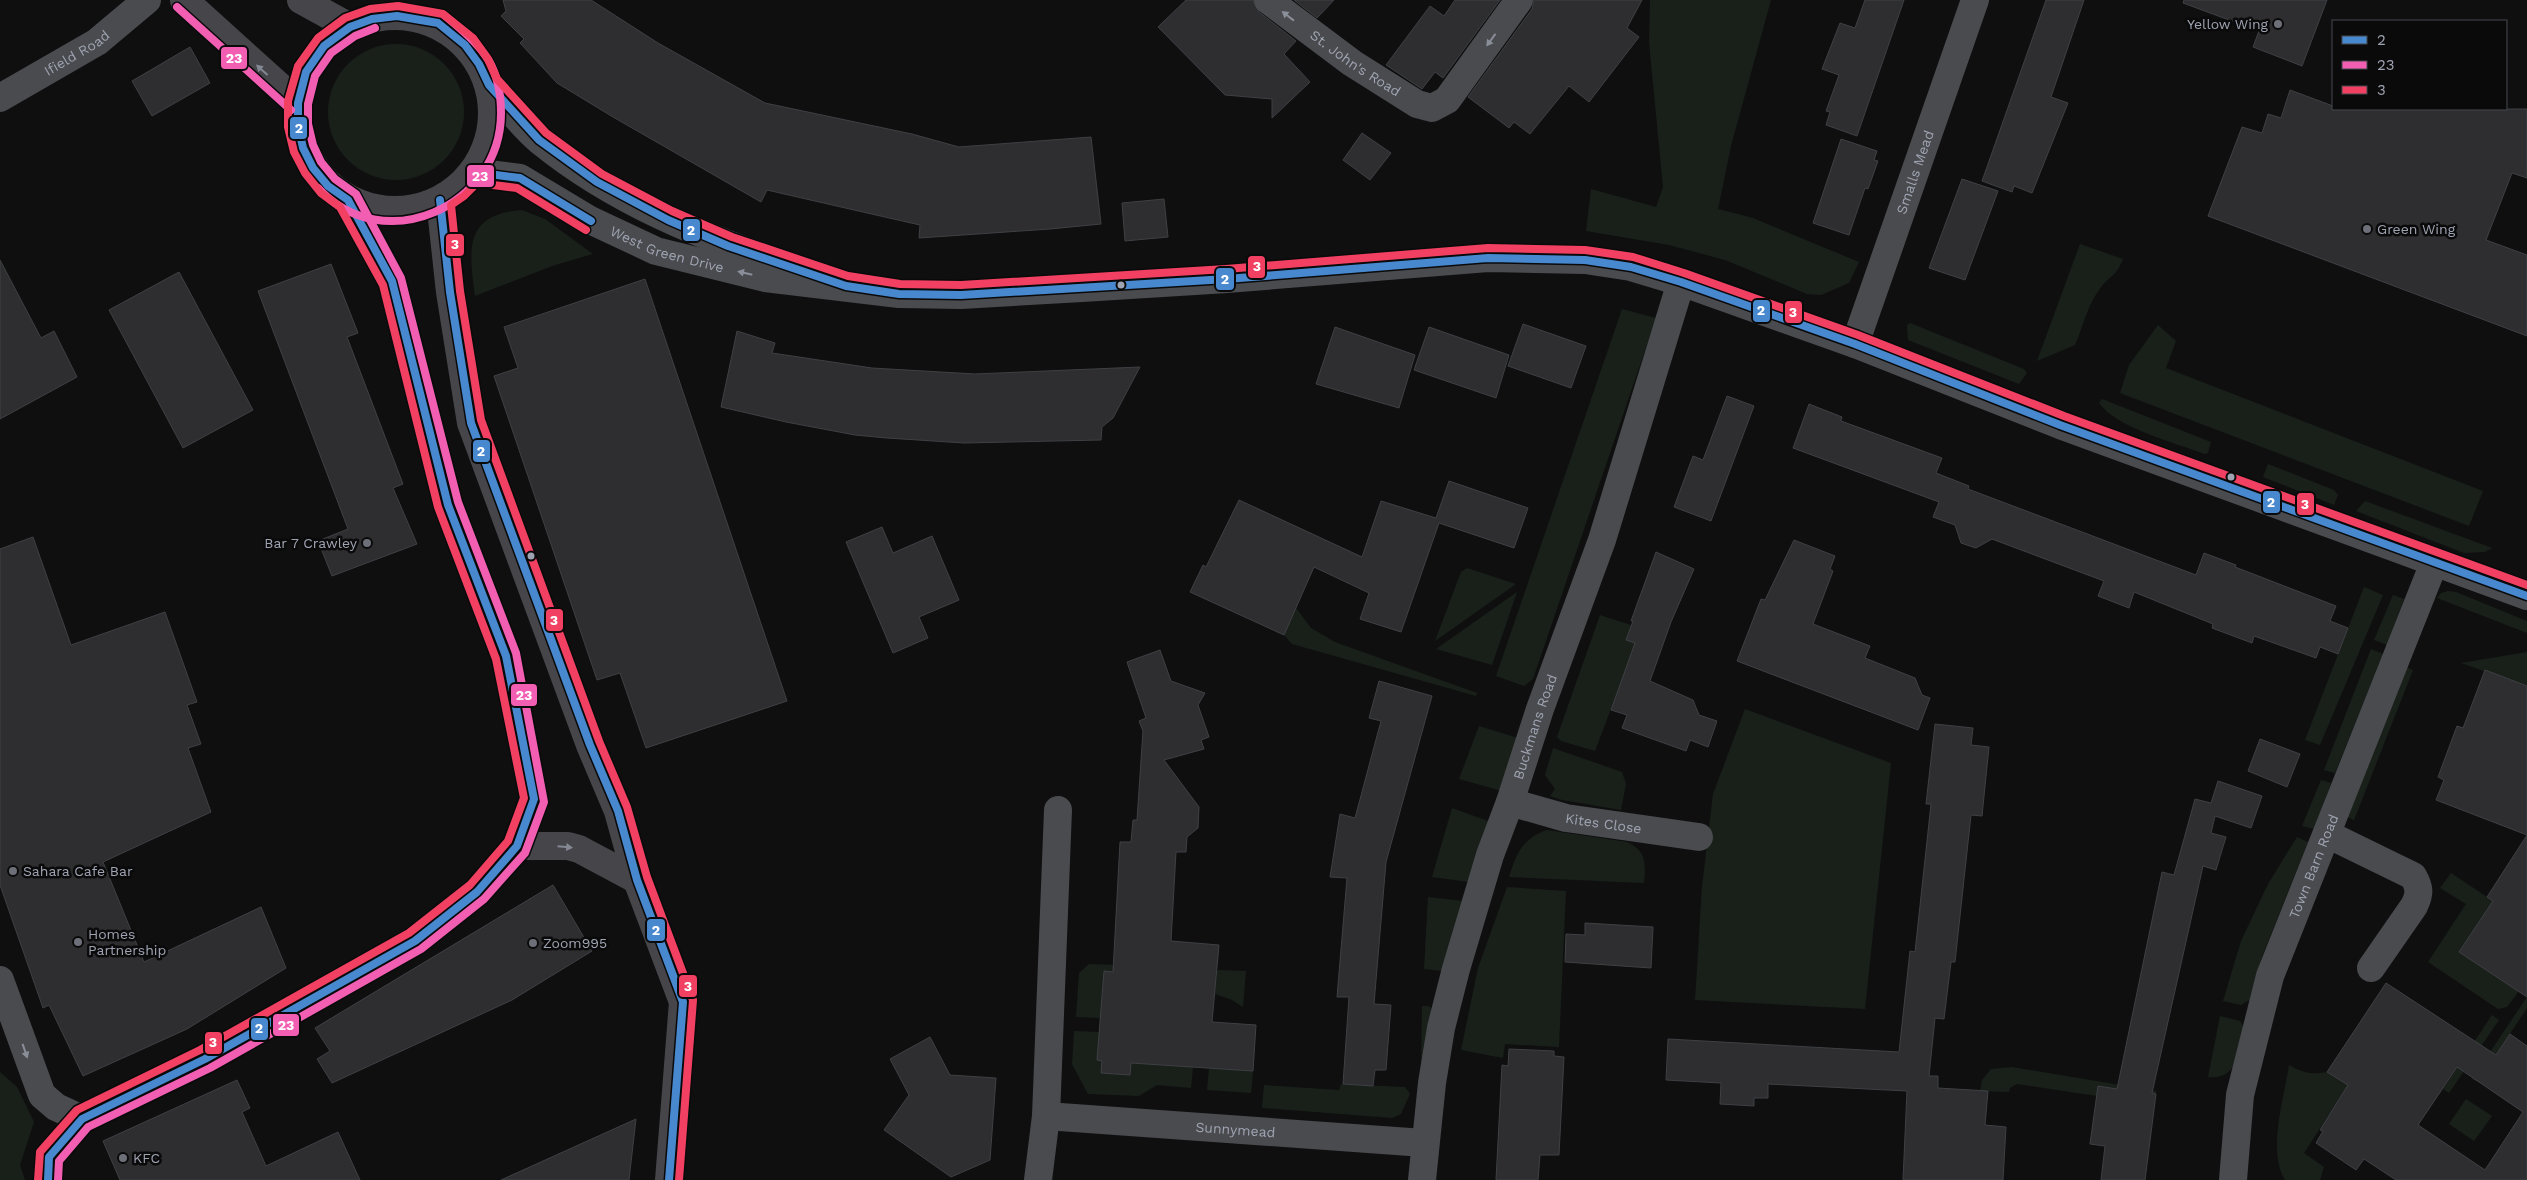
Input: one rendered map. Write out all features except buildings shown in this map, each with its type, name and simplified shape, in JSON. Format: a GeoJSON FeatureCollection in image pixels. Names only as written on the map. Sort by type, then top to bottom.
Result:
{"type":"FeatureCollection","features":[{"type":"Feature","properties":{"kind":"main road"},"geometry":{"type":"LineString","coordinates":[[184,0],[298,102]]}},
{"type":"Feature","properties":{"kind":"main road"},"geometry":{"type":"LineString","coordinates":[[302,0],[367,15],[397,16],[439,11],[479,64],[488,85],[493,115],[487,146],[473,172],[458,188],[440,200],[410,210],[378,210],[348,200],[328,186],[313,168],[303,148],[298,125],[298,102],[306,72],[324,46],[367,15]]}},
{"type":"Feature","properties":{"kind":"main road"},"geometry":{"type":"LineString","coordinates":[[48,1180],[49,1157],[82,1119],[205,1059],[415,941],[477,892],[517,846],[534,799],[506,656],[448,505],[392,281],[348,200]]}},
{"type":"Feature","properties":{"kind":"main road"},"geometry":{"type":"LineString","coordinates":[[440,200],[450,292],[471,423],[590,745],[618,811],[637,880],[683,1002],[669,1180]]}},
{"type":"Feature","properties":{"kind":"main road"},"geometry":{"type":"LineString","coordinates":[[517,846],[568,846],[579,849],[637,880]]}},
{"type":"Feature","properties":{"kind":"street","name":"Ifield Road"},"geometry":{"type":"LineString","coordinates":[[0,98],[97,42],[147,0]]}},
{"type":"Feature","properties":{"kind":"street","name":"St. John's Road"},"geometry":{"type":"LineString","coordinates":[[1268,0],[1321,42],[1417,104],[1432,108],[1447,100],[1519,0]]}},
{"type":"Feature","properties":{"kind":"street","name":"Smalls Mead"},"geometry":{"type":"LineString","coordinates":[[1855,344],[1975,0]]}},
{"type":"Feature","properties":{"kind":"street","name":"West Green Drive"},"geometry":{"type":"LineString","coordinates":[[488,85],[539,140],[597,182],[668,220],[720,242],[846,286]]}},
{"type":"Feature","properties":{"kind":"street","name":"West Green Drive"},"geometry":{"type":"LineString","coordinates":[[473,172],[520,178],[590,220],[656,251],[765,278],[846,286],[899,294],[960,296],[1227,279],[1488,258],[1524,258],[1604,263],[1631,268],[1681,282],[1855,344],[2060,425],[2527,596]]}},
{"type":"Feature","properties":{"kind":"street","name":"Buckmans Road"},"geometry":{"type":"LineString","coordinates":[[1422,1180],[1424,1143],[1441,1028],[1490,854],[1510,802],[1540,709],[1602,540],[1681,282]]}},
{"type":"Feature","properties":{"kind":"street","name":"Town Barn Road"},"geometry":{"type":"LineString","coordinates":[[2232,1180],[2240,1095],[2253,1037],[2270,976],[2434,563]]}},
{"type":"Feature","properties":{"kind":"street","name":"Kites Close"},"geometry":{"type":"LineString","coordinates":[[1510,802],[1566,818],[1699,837]]}},
{"type":"Feature","properties":{"kind":"street"},"geometry":{"type":"LineString","coordinates":[[1038,1180],[1046,1116],[1058,810]]}},
{"type":"Feature","properties":{"kind":"street"},"geometry":{"type":"LineString","coordinates":[[2327,834],[2413,876],[2418,886],[2419,895],[2414,906],[2371,968]]}},
{"type":"Feature","properties":{"kind":"street"},"geometry":{"type":"LineString","coordinates":[[3,997],[42,1095],[56,1107],[82,1119]]}},
{"type":"Feature","properties":{"kind":"street","name":"Sunnymead"},"geometry":{"type":"LineString","coordinates":[[1046,1116],[1424,1143]]}},
{"type":"Feature","properties":{"kind":"shaded area"},"geometry":{"type":"Polygon","coordinates":[[[1650,0],[1771,0],[1731,146],[1718,209],[1753,218],[1859,262],[1849,283],[1821,295],[1807,294],[1725,260],[1669,245],[1586,231],[1591,189],[1656,207],[1663,187],[1649,42],[1650,0]]]}},
{"type":"Feature","properties":{"kind":"shaded area"},"geometry":{"type":"Polygon","coordinates":[[[396,44],[422,49],[444,64],[459,86],[464,112],[459,138],[444,160],[422,175],[396,180],[370,175],[348,160],[333,138],[328,112],[333,86],[348,64],[370,49],[396,44]]]}},
{"type":"Feature","properties":{"kind":"shaded area"},"geometry":{"type":"Polygon","coordinates":[[[522,210],[545,219],[593,254],[552,266],[475,296],[472,250],[474,238],[480,227],[489,219],[503,213],[522,210]]]}},
{"type":"Feature","properties":{"kind":"shaded area"},"geometry":{"type":"Polygon","coordinates":[[[2080,244],[2123,259],[2115,274],[2095,296],[2075,345],[2037,361],[2080,244]]]}},
{"type":"Feature","properties":{"kind":"shaded area"},"geometry":{"type":"Polygon","coordinates":[[[1622,309],[1656,318],[1533,679],[1524,686],[1496,676],[1622,309]]]}},
{"type":"Feature","properties":{"kind":"shaded area"},"geometry":{"type":"Polygon","coordinates":[[[1910,323],[2024,369],[2027,373],[2019,384],[1908,340],[1907,325],[1910,323]]]}},
{"type":"Feature","properties":{"kind":"shaded area"},"geometry":{"type":"Polygon","coordinates":[[[2158,325],[2176,341],[2166,368],[2483,491],[2469,526],[2120,393],[2129,365],[2158,325]]]}},
{"type":"Feature","properties":{"kind":"shaded area"},"geometry":{"type":"Polygon","coordinates":[[[2102,399],[2211,442],[2208,453],[2205,454],[2148,434],[2119,420],[2107,412],[2099,403],[2102,399]]]}},
{"type":"Feature","properties":{"kind":"shaded area"},"geometry":{"type":"Polygon","coordinates":[[[2268,464],[2334,490],[2338,495],[2334,505],[2263,477],[2268,464]]]}},
{"type":"Feature","properties":{"kind":"shaded area"},"geometry":{"type":"Polygon","coordinates":[[[2365,501],[2492,548],[2485,552],[2464,553],[2356,511],[2365,501]]]}},
{"type":"Feature","properties":{"kind":"shaded area"},"geometry":{"type":"Polygon","coordinates":[[[1467,568],[1516,584],[1435,641],[1461,572],[1467,568]]]}},
{"type":"Feature","properties":{"kind":"shaded area"},"geometry":{"type":"Polygon","coordinates":[[[2364,587],[2383,595],[2320,745],[2305,740],[2364,587]]]}},
{"type":"Feature","properties":{"kind":"shaded area"},"geometry":{"type":"Polygon","coordinates":[[[2448,591],[2456,592],[2527,621],[2527,633],[2437,598],[2441,593],[2448,591]]]}},
{"type":"Feature","properties":{"kind":"shaded area"},"geometry":{"type":"Polygon","coordinates":[[[1517,592],[1492,665],[1436,649],[1517,592]]]}},
{"type":"Feature","properties":{"kind":"shaded area"},"geometry":{"type":"Polygon","coordinates":[[[2393,595],[2404,599],[2387,645],[2374,640],[2393,595]]]}},
{"type":"Feature","properties":{"kind":"shaded area"},"geometry":{"type":"Polygon","coordinates":[[[1296,608],[1311,628],[1335,642],[1477,693],[1476,696],[1292,644],[1284,635],[1296,608]]]}},
{"type":"Feature","properties":{"kind":"shaded area"},"geometry":{"type":"Polygon","coordinates":[[[1600,615],[1631,625],[1626,640],[1636,643],[1595,751],[1561,741],[1557,737],[1600,615]]]}},
{"type":"Feature","properties":{"kind":"shaded area"},"geometry":{"type":"Polygon","coordinates":[[[2371,649],[2383,654],[2335,773],[2324,770],[2371,649]]]}},
{"type":"Feature","properties":{"kind":"shaded area"},"geometry":{"type":"Polygon","coordinates":[[[2527,652],[2527,686],[2461,663],[2527,652]]]}},
{"type":"Feature","properties":{"kind":"shaded area"},"geometry":{"type":"Polygon","coordinates":[[[2403,666],[2413,670],[2354,820],[2347,817],[2403,666]]]}},
{"type":"Feature","properties":{"kind":"shaded area"},"geometry":{"type":"Polygon","coordinates":[[[1745,709],[1891,763],[1865,1009],[1695,1000],[1702,887],[1713,794],[1745,709]]]}},
{"type":"Feature","properties":{"kind":"shaded area"},"geometry":{"type":"Polygon","coordinates":[[[1479,726],[1518,738],[1502,791],[1459,779],[1479,726]]]}},
{"type":"Feature","properties":{"kind":"shaded area"},"geometry":{"type":"Polygon","coordinates":[[[1553,748],[1622,772],[1626,784],[1621,810],[1562,800],[1550,796],[1555,789],[1545,775],[1553,748]]]}},
{"type":"Feature","properties":{"kind":"shaded area"},"geometry":{"type":"Polygon","coordinates":[[[2321,780],[2331,783],[2314,829],[2302,826],[2321,780]]]}},
{"type":"Feature","properties":{"kind":"shaded area"},"geometry":{"type":"Polygon","coordinates":[[[1452,808],[1491,822],[1469,882],[1432,877],[1452,808]]]}},
{"type":"Feature","properties":{"kind":"shaded area"},"geometry":{"type":"Polygon","coordinates":[[[1547,830],[1627,842],[1633,845],[1641,853],[1645,864],[1644,883],[1509,877],[1518,854],[1526,842],[1547,830]]]}},
{"type":"Feature","properties":{"kind":"shaded area"},"geometry":{"type":"Polygon","coordinates":[[[2297,837],[2308,842],[2262,957],[2250,1000],[2241,1005],[2223,1001],[2241,941],[2268,884],[2297,837]]]}},
{"type":"Feature","properties":{"kind":"shaded area"},"geometry":{"type":"Polygon","coordinates":[[[2451,873],[2493,901],[2459,952],[2519,991],[2507,1007],[2498,1009],[2428,962],[2466,904],[2440,888],[2451,873]]]}},
{"type":"Feature","properties":{"kind":"shaded area"},"geometry":{"type":"Polygon","coordinates":[[[1507,887],[1566,891],[1559,1047],[1505,1044],[1503,1058],[1461,1050],[1478,968],[1507,887]]]}},
{"type":"Feature","properties":{"kind":"shaded area"},"geometry":{"type":"Polygon","coordinates":[[[1428,897],[1463,901],[1442,971],[1424,969],[1428,897]]]}},
{"type":"Feature","properties":{"kind":"shaded area"},"geometry":{"type":"Polygon","coordinates":[[[1089,964],[1147,966],[1147,974],[1104,971],[1101,1018],[1076,1017],[1079,973],[1089,964]]]}},
{"type":"Feature","properties":{"kind":"shaded area"},"geometry":{"type":"Polygon","coordinates":[[[1217,970],[1246,971],[1243,1007],[1232,1000],[1215,994],[1217,970]]]}},
{"type":"Feature","properties":{"kind":"shaded area"},"geometry":{"type":"Polygon","coordinates":[[[2527,997],[2527,1008],[2478,1082],[2472,1079],[2527,997]]]}},
{"type":"Feature","properties":{"kind":"shaded area"},"geometry":{"type":"Polygon","coordinates":[[[1422,1006],[1429,1006],[1432,1010],[1424,1065],[1421,1065],[1422,1006]]]}},
{"type":"Feature","properties":{"kind":"shaded area"},"geometry":{"type":"Polygon","coordinates":[[[2492,1015],[2499,1020],[2449,1093],[2443,1089],[2492,1015]]]}},
{"type":"Feature","properties":{"kind":"shaded area"},"geometry":{"type":"Polygon","coordinates":[[[2220,1016],[2240,1021],[2244,1027],[2238,1054],[2231,1069],[2226,1074],[2218,1077],[2208,1077],[2220,1016]]]}},
{"type":"Feature","properties":{"kind":"shaded area"},"geometry":{"type":"Polygon","coordinates":[[[1074,1031],[1099,1032],[1098,1060],[1102,1061],[1102,1073],[1130,1075],[1131,1063],[1193,1067],[1191,1088],[1157,1085],[1139,1096],[1088,1094],[1072,1064],[1074,1031]]]}},
{"type":"Feature","properties":{"kind":"shaded area"},"geometry":{"type":"Polygon","coordinates":[[[2289,1065],[2308,1073],[2327,1072],[2348,1085],[2304,1153],[2324,1167],[2320,1180],[2285,1180],[2280,1168],[2277,1154],[2278,1124],[2289,1065]]]}},
{"type":"Feature","properties":{"kind":"shaded area"},"geometry":{"type":"Polygon","coordinates":[[[2012,1067],[2156,1091],[2156,1094],[2098,1086],[2097,1096],[2017,1084],[2010,1088],[2009,1092],[1980,1091],[1982,1080],[1991,1069],[2012,1067]]]}},
{"type":"Feature","properties":{"kind":"shaded area"},"geometry":{"type":"Polygon","coordinates":[[[1209,1068],[1253,1071],[1251,1093],[1207,1090],[1209,1068]]]}},
{"type":"Feature","properties":{"kind":"shaded area"},"geometry":{"type":"Polygon","coordinates":[[[0,1072],[17,1087],[34,1122],[20,1165],[25,1180],[0,1180],[0,1072]]]}},
{"type":"Feature","properties":{"kind":"shaded area"},"geometry":{"type":"Polygon","coordinates":[[[1341,1084],[1405,1087],[1410,1094],[1401,1114],[1392,1118],[1262,1108],[1264,1085],[1339,1090],[1341,1084]]]}},
{"type":"Feature","properties":{"kind":"shaded area"},"geometry":{"type":"Polygon","coordinates":[[[2466,1099],[2492,1116],[2474,1141],[2449,1124],[2466,1099]]]}},
{"type":"Feature","properties":{"kind":"transit line","name":"3"},"geometry":{"type":"LineString","coordinates":[[38,1180],[40,1152],[77,1110],[200,1050],[409,933],[470,885],[508,841],[524,798],[496,659],[438,507],[383,285],[340,207],[321,193],[305,173],[294,152],[288,127],[288,101],[298,66],[318,38],[345,18],[370,9],[398,6],[443,14],[473,38],[488,59],[497,79],[546,133],[602,174],[672,211],[732,237],[848,276],[900,284],[961,285],[1226,269],[1488,248],[1585,250],[1633,257],[1684,273],[1858,335],[2064,416],[2527,585]]}},
{"type":"Feature","properties":{"kind":"transit line","name":"23"},"geometry":{"type":"LineString","coordinates":[[177,7],[291,110]]}},
{"type":"Feature","properties":{"kind":"transit line","name":"23"},"geometry":{"type":"LineString","coordinates":[[318,188],[345,209],[374,219],[404,220],[434,212],[460,197],[482,174],[496,146],[501,113],[495,73],[480,48],[444,15]]}},
{"type":"Feature","properties":{"kind":"transit line","name":"2"},"geometry":{"type":"LineString","coordinates":[[48,1180],[49,1157],[82,1119],[205,1059],[415,941],[477,892],[517,846],[534,799],[506,656],[448,505],[392,281],[348,200],[328,186],[313,168],[303,148],[298,125],[298,103],[306,72],[324,46],[350,27],[372,19],[397,16],[438,23],[465,45],[479,64],[489,85],[539,140],[597,182],[668,220],[728,246],[846,286],[899,294],[961,295],[1227,279],[1488,258],[1585,260],[1631,267],[1681,282],[1855,344],[2060,425],[2527,596]]}},
{"type":"Feature","properties":{"kind":"transit line","name":"23"},"geometry":{"type":"LineString","coordinates":[[58,1180],[59,1161],[88,1127],[210,1068],[421,949],[484,899],[525,853],[544,802],[516,653],[458,502],[401,278],[356,194],[335,179],[321,162],[313,145],[308,124],[308,104],[315,76],[331,53],[355,36],[375,28]]}},
{"type":"Feature","properties":{"kind":"transit line","name":"2"},"geometry":{"type":"LineString","coordinates":[[473,172],[520,178],[591,221]]}},
{"type":"Feature","properties":{"kind":"transit line","name":"3"},"geometry":{"type":"LineString","coordinates":[[586,230],[517,188],[477,183],[464,196],[451,205],[460,291],[481,420],[599,741],[627,807],[647,877],[693,1000],[679,1180]]}},
{"type":"Feature","properties":{"kind":"transit line","name":"2"},"geometry":{"type":"LineString","coordinates":[[440,200],[450,292],[471,423],[590,745],[618,811],[637,880],[683,1002],[669,1180]]}},
{"type":"Feature","properties":{"kind":"place","name":"Yellow Wing"},"geometry":{"type":"Point","coordinates":[2278,24]}},
{"type":"Feature","properties":{"kind":"place","name":"Green Wing"},"geometry":{"type":"Point","coordinates":[2367,229]}},
{"type":"Feature","properties":{"kind":"place","name":"Bar 7 Crawley"},"geometry":{"type":"Point","coordinates":[367,543]}},
{"type":"Feature","properties":{"kind":"place","name":"Sahara Cafe Bar"},"geometry":{"type":"Point","coordinates":[13,871]}},
{"type":"Feature","properties":{"kind":"place","name":"Homes Partnership"},"geometry":{"type":"Point","coordinates":[78,942]}},
{"type":"Feature","properties":{"kind":"place","name":"Zoom995"},"geometry":{"type":"Point","coordinates":[533,943]}},
{"type":"Feature","properties":{"kind":"place","name":"KFC"},"geometry":{"type":"Point","coordinates":[123,1158]}}]}
